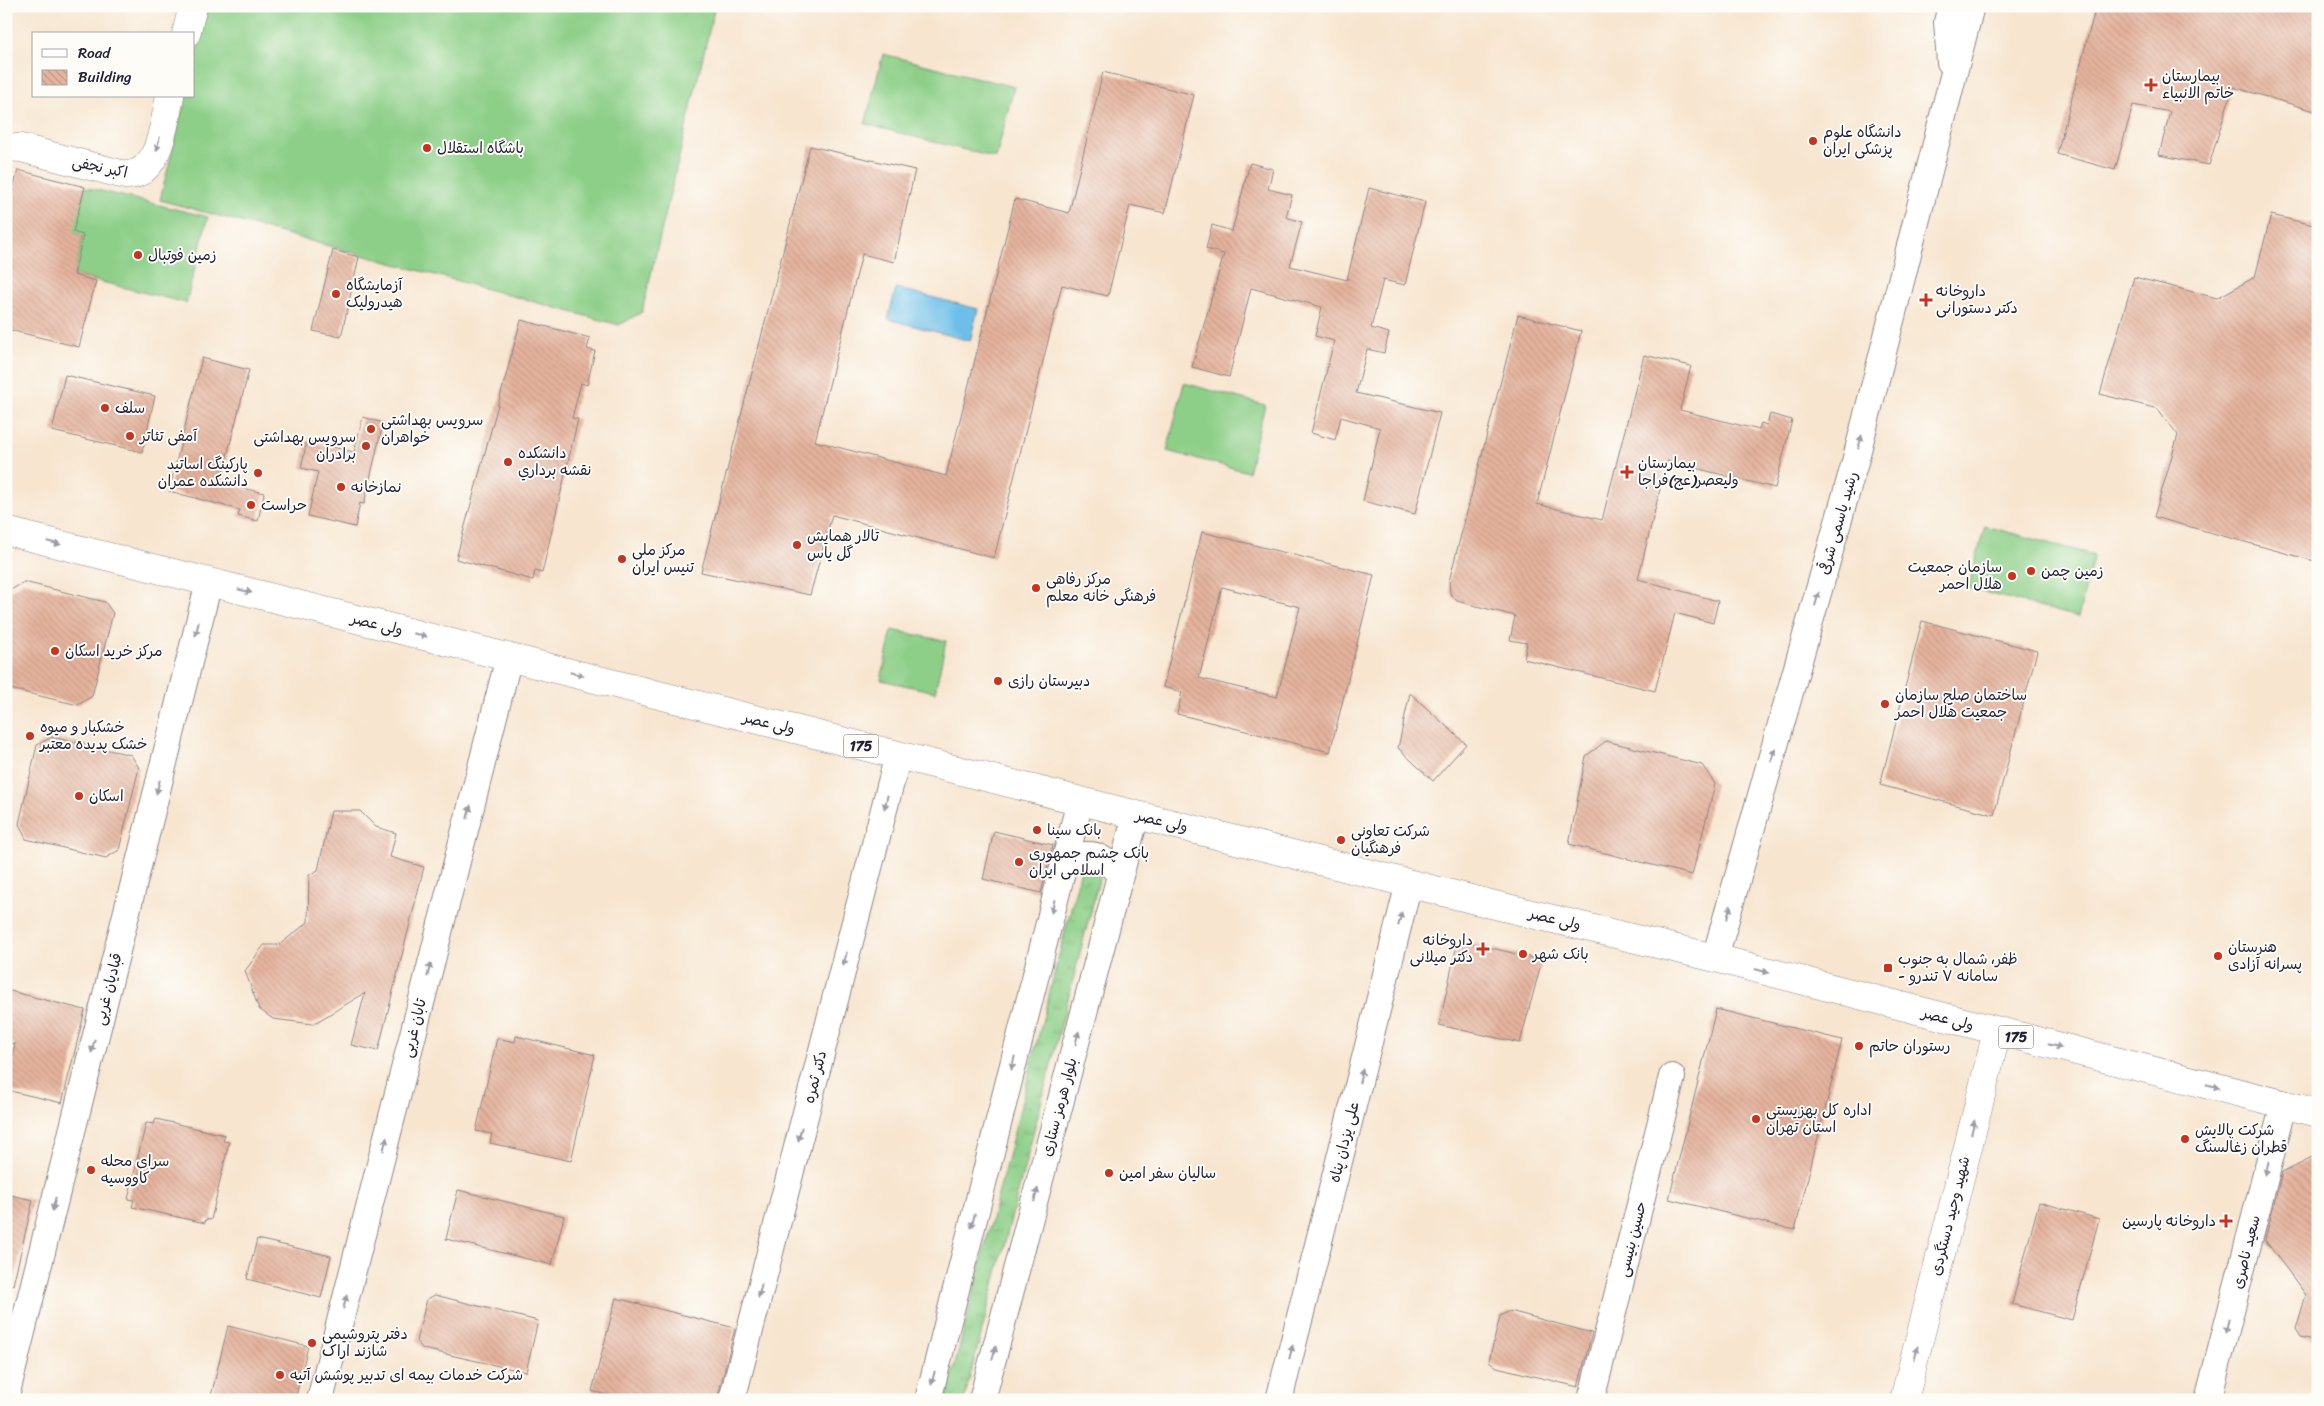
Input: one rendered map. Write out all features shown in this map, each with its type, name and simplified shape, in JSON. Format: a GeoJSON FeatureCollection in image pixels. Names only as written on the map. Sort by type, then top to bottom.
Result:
{"type":"FeatureCollection","features":[{"type":"Feature","properties":{"kind":"main road"},"geometry":{"type":"LineString","coordinates":[[186,32],[193,6]]}},
{"type":"Feature","properties":{"kind":"main road","name":"اکبر نجفی"},"geometry":{"type":"LineString","coordinates":[[6,147],[21,148],[125,175],[134,174],[147,167],[156,154],[170,98]]}},
{"type":"Feature","properties":{"kind":"main road","name":"ولی عصر"},"geometry":{"type":"LineString","coordinates":[[6,531],[1136,815],[1715,958],[2318,1113]]}},
{"type":"Feature","properties":{"kind":"main road","name":"شهید وحید دستگردی"},"geometry":{"type":"LineString","coordinates":[[1904,1400],[1997,1032]]}},
{"type":"Feature","properties":{"kind":"street","name":"رشید یاسمی شرقی"},"geometry":{"type":"LineString","coordinates":[[1951,6],[1947,22],[1952,86]]}},
{"type":"Feature","properties":{"kind":"street","name":"رشید یاسمی شرقی"},"geometry":{"type":"LineString","coordinates":[[1715,958],[1855,462],[1971,6]]}},
{"type":"Feature","properties":{"kind":"street","name":"قبادیان غربی"},"geometry":{"type":"LineString","coordinates":[[6,1396],[209,582]]}},
{"type":"Feature","properties":{"kind":"street","name":"تابان غربی"},"geometry":{"type":"LineString","coordinates":[[320,1400],[509,657]]}},
{"type":"Feature","properties":{"kind":"street","name":"دکتر ثمره"},"geometry":{"type":"LineString","coordinates":[[732,1400],[898,755]]}},
{"type":"Feature","properties":{"kind":"street"},"geometry":{"type":"LineString","coordinates":[[928,1400],[1080,800]]}},
{"type":"Feature","properties":{"kind":"street","name":"بلوار هرمز ستاری"},"geometry":{"type":"LineString","coordinates":[[982,1400],[1136,815]]}},
{"type":"Feature","properties":{"kind":"street"},"geometry":{"type":"LineString","coordinates":[[1065,859],[1082,854],[1093,854],[1107,861],[1120,874]]}},
{"type":"Feature","properties":{"kind":"street","name":"علی یزدان پناه"},"geometry":{"type":"LineString","coordinates":[[1279,1400],[1409,883]]}},
{"type":"Feature","properties":{"kind":"street","name":"حسین بنیسی"},"geometry":{"type":"LineString","coordinates":[[1591,1400],[1672,1077]]}},
{"type":"Feature","properties":{"kind":"street","name":"سعید ناصری"},"geometry":{"type":"LineString","coordinates":[[2208,1400],[2284,1104]]}},
{"type":"Feature","properties":{"kind":"green space","name":"باشگاه استقلال"},"geometry":{"type":"Polygon","coordinates":[[[208,6],[715,6],[642,312],[619,325],[160,200],[186,98],[195,98],[195,62],[208,6]]]}},
{"type":"Feature","properties":{"kind":"green space"},"geometry":{"type":"Polygon","coordinates":[[[883,54],[1014,87],[996,158],[865,124],[883,54]]]}},
{"type":"Feature","properties":{"kind":"green space","name":"زمین فوتبال"},"geometry":{"type":"Polygon","coordinates":[[[85,187],[208,217],[186,303],[74,275],[83,235],[63,230],[81,202],[85,187]]]}},
{"type":"Feature","properties":{"kind":"green space"},"geometry":{"type":"Polygon","coordinates":[[[1184,383],[1265,405],[1248,472],[1167,451],[1184,383]]]}},
{"type":"Feature","properties":{"kind":"green space","name":"زمین چمن"},"geometry":{"type":"Polygon","coordinates":[[[1985,526],[2094,555],[2078,617],[1968,588],[1985,526]]]}},
{"type":"Feature","properties":{"kind":"green space"},"geometry":{"type":"Polygon","coordinates":[[[892,630],[946,641],[935,692],[881,680],[892,630]]]}},
{"type":"Feature","properties":{"kind":"green space"},"geometry":{"type":"Polygon","coordinates":[[[1096,865],[1100,876],[964,1400],[946,1400],[1081,869],[1096,865]]]}},
{"type":"Feature","properties":{"kind":"water"},"geometry":{"type":"Polygon","coordinates":[[[896,288],[978,309],[970,341],[888,319],[896,288]]]}},
{"type":"Feature","properties":{"kind":"building"},"geometry":{"type":"Polygon","coordinates":[[[2096,6],[2318,6],[2318,112],[2233,87],[2209,165],[2159,155],[2170,112],[2133,105],[2115,170],[2057,154],[2096,6]]]}},
{"type":"Feature","properties":{"kind":"building"},"geometry":{"type":"Polygon","coordinates":[[[1103,72],[1194,95],[1165,213],[1130,205],[1108,296],[1062,285],[994,558],[832,515],[810,595],[701,572],[810,146],[915,170],[894,262],[862,254],[815,441],[946,476],[1015,199],[1069,213],[1103,72]]]}},
{"type":"Feature","properties":{"kind":"building"},"geometry":{"type":"Polygon","coordinates":[[[1250,163],[1273,169],[1268,189],[1292,195],[1286,217],[1302,222],[1290,266],[1347,280],[1369,188],[1425,202],[1405,285],[1383,280],[1371,328],[1389,333],[1384,353],[1367,349],[1356,393],[1440,413],[1415,514],[1363,501],[1380,428],[1341,417],[1335,440],[1311,433],[1334,341],[1315,336],[1322,307],[1251,288],[1229,377],[1192,367],[1224,254],[1206,249],[1212,225],[1232,231],[1250,163]]]}},
{"type":"Feature","properties":{"kind":"building"},"geometry":{"type":"Polygon","coordinates":[[[18,170],[85,187],[73,232],[83,235],[74,275],[96,281],[79,347],[6,329],[6,216],[18,170]]]}},
{"type":"Feature","properties":{"kind":"building"},"geometry":{"type":"Polygon","coordinates":[[[2271,215],[2318,226],[2318,562],[2154,517],[2178,435],[2158,409],[2100,394],[2134,277],[2217,298],[2255,277],[2271,215]]]}},
{"type":"Feature","properties":{"kind":"building","name":"آزمایشگاه هیدرولیک"},"geometry":{"type":"Polygon","coordinates":[[[333,250],[359,257],[341,337],[313,331],[333,250]]]}},
{"type":"Feature","properties":{"kind":"building"},"geometry":{"type":"Polygon","coordinates":[[[1518,315],[1581,331],[1537,504],[1602,520],[1644,355],[1691,366],[1680,410],[1759,430],[1761,423],[1767,425],[1770,414],[1792,420],[1775,488],[1667,461],[1638,579],[1718,601],[1713,623],[1675,613],[1655,691],[1524,659],[1527,643],[1510,640],[1515,616],[1457,601],[1450,593],[1449,581],[1518,315]]]}},
{"type":"Feature","properties":{"kind":"building"},"geometry":{"type":"Polygon","coordinates":[[[521,320],[590,338],[587,349],[595,351],[587,385],[581,383],[572,418],[578,419],[542,573],[535,571],[533,580],[456,559],[521,320]]]}},
{"type":"Feature","properties":{"kind":"building"},"geometry":{"type":"Polygon","coordinates":[[[202,358],[249,370],[220,483],[264,493],[258,521],[238,516],[240,510],[169,491],[202,358]]]}},
{"type":"Feature","properties":{"kind":"building","name":"سلف"},"geometry":{"type":"Polygon","coordinates":[[[65,375],[155,396],[142,452],[52,431],[65,375]]]}},
{"type":"Feature","properties":{"kind":"building","name":"نمازخانه"},"geometry":{"type":"Polygon","coordinates":[[[363,417],[383,423],[364,504],[360,503],[355,527],[308,516],[318,472],[301,468],[307,441],[354,452],[363,417]]]}},
{"type":"Feature","properties":{"kind":"building"},"geometry":{"type":"Polygon","coordinates":[[[1202,532],[1374,575],[1330,752],[1177,714],[1182,692],[1163,687],[1202,532]],[[1222,587],[1199,678],[1277,697],[1300,607],[1222,587]]]}},
{"type":"Feature","properties":{"kind":"building","name":"مرکز خرید اسکان"},"geometry":{"type":"Polygon","coordinates":[[[24,582],[105,602],[113,613],[92,696],[78,705],[6,688],[6,603],[9,591],[24,582]]]}},
{"type":"Feature","properties":{"kind":"building"},"geometry":{"type":"Polygon","coordinates":[[[1922,621],[2037,651],[1994,815],[1880,785],[1922,621]]]}},
{"type":"Feature","properties":{"kind":"building"},"geometry":{"type":"Polygon","coordinates":[[[1410,693],[1466,744],[1433,781],[1398,748],[1410,693]]]}},
{"type":"Feature","properties":{"kind":"building","name":"اسکان"},"geometry":{"type":"Polygon","coordinates":[[[52,737],[131,755],[139,768],[119,850],[106,858],[26,839],[19,824],[37,745],[52,737]]]}},
{"type":"Feature","properties":{"kind":"building"},"geometry":{"type":"Polygon","coordinates":[[[1606,741],[1702,765],[1715,784],[1692,875],[1569,844],[1586,756],[1606,741]]]}},
{"type":"Feature","properties":{"kind":"building"},"geometry":{"type":"Polygon","coordinates":[[[331,811],[360,811],[376,827],[396,833],[390,857],[424,867],[378,1051],[351,1045],[365,993],[313,1024],[273,1019],[259,1009],[245,971],[264,945],[279,945],[308,922],[309,875],[318,870],[331,811]]]}},
{"type":"Feature","properties":{"kind":"building","name":"بانک چشم جمهوری اسلامی ایران"},"geometry":{"type":"Polygon","coordinates":[[[994,831],[1053,845],[1041,893],[983,879],[994,831]]]}},
{"type":"Feature","properties":{"kind":"building"},"geometry":{"type":"Polygon","coordinates":[[[1458,940],[1542,960],[1520,1043],[1439,1025],[1458,940]]]}},
{"type":"Feature","properties":{"kind":"building"},"geometry":{"type":"Polygon","coordinates":[[[6,990],[85,1010],[62,1103],[6,1090],[6,1079],[15,1044],[6,1042],[6,990]]]}},
{"type":"Feature","properties":{"kind":"building","name":"اداره کل بهزیستی استان تهران"},"geometry":{"type":"Polygon","coordinates":[[[1716,1009],[1842,1040],[1795,1230],[1669,1199],[1716,1009]]]}},
{"type":"Feature","properties":{"kind":"building"},"geometry":{"type":"Polygon","coordinates":[[[516,1036],[595,1055],[571,1161],[490,1143],[492,1134],[476,1131],[497,1038],[515,1042],[516,1036]]]}},
{"type":"Feature","properties":{"kind":"building"},"geometry":{"type":"Polygon","coordinates":[[[156,1119],[225,1135],[223,1141],[229,1142],[211,1220],[206,1219],[205,1223],[132,1207],[134,1200],[128,1199],[146,1123],[154,1124],[156,1119]]]}},
{"type":"Feature","properties":{"kind":"building"},"geometry":{"type":"Polygon","coordinates":[[[2318,1154],[2318,1341],[2301,1337],[2296,1329],[2306,1295],[2265,1240],[2282,1172],[2318,1154]]]}},
{"type":"Feature","properties":{"kind":"building"},"geometry":{"type":"Polygon","coordinates":[[[458,1190],[564,1216],[552,1265],[446,1239],[458,1190]]]}},
{"type":"Feature","properties":{"kind":"building"},"geometry":{"type":"Polygon","coordinates":[[[6,1194],[33,1200],[13,1285],[6,1284],[6,1194]]]}},
{"type":"Feature","properties":{"kind":"building"},"geometry":{"type":"Polygon","coordinates":[[[2039,1202],[2099,1219],[2072,1320],[2012,1304],[2039,1202]]]}},
{"type":"Feature","properties":{"kind":"building"},"geometry":{"type":"Polygon","coordinates":[[[257,1239],[331,1256],[321,1298],[247,1279],[257,1239]]]}},
{"type":"Feature","properties":{"kind":"building"},"geometry":{"type":"Polygon","coordinates":[[[435,1295],[538,1321],[526,1372],[423,1349],[416,1341],[427,1299],[435,1295]]]}},
{"type":"Feature","properties":{"kind":"building"},"geometry":{"type":"Polygon","coordinates":[[[616,1298],[735,1328],[717,1400],[626,1400],[592,1391],[616,1298]]]}},
{"type":"Feature","properties":{"kind":"building"},"geometry":{"type":"Polygon","coordinates":[[[1510,1311],[1592,1333],[1578,1387],[1497,1367],[1489,1361],[1500,1316],[1510,1311]]]}},
{"type":"Feature","properties":{"kind":"building"},"geometry":{"type":"Polygon","coordinates":[[[228,1326],[308,1346],[295,1400],[210,1400],[228,1326]]]}},
{"type":"Feature","properties":{"kind":"place","name":"بیمارستان خاتم الانبیاء"},"geometry":{"type":"Point","coordinates":[2151,85]}},
{"type":"Feature","properties":{"kind":"place","name":"دانشگاه علوم پزشکی ایران"},"geometry":{"type":"Point","coordinates":[1813,141]}},
{"type":"Feature","properties":{"kind":"place","name":"باشگاه استقلال"},"geometry":{"type":"Point","coordinates":[427,148]}},
{"type":"Feature","properties":{"kind":"place","name":"زمین فوتبال"},"geometry":{"type":"Point","coordinates":[138,255]}},
{"type":"Feature","properties":{"kind":"place","name":"آزمایشگاه هیدرولیک"},"geometry":{"type":"Point","coordinates":[336,294]}},
{"type":"Feature","properties":{"kind":"place","name":"داروخانه دکتر دستورانی"},"geometry":{"type":"Point","coordinates":[1926,300]}},
{"type":"Feature","properties":{"kind":"place","name":"سلف"},"geometry":{"type":"Point","coordinates":[105,408]}},
{"type":"Feature","properties":{"kind":"place","name":"سرویس بهداشتی خواهران"},"geometry":{"type":"Point","coordinates":[371,429]}},
{"type":"Feature","properties":{"kind":"place","name":"آمفی تئاتر"},"geometry":{"type":"Point","coordinates":[130,436]}},
{"type":"Feature","properties":{"kind":"place","name":"سرویس بهداشتی برادران"},"geometry":{"type":"Point","coordinates":[366,446]}},
{"type":"Feature","properties":{"kind":"place","name":"دانشكده نقشه برداري"},"geometry":{"type":"Point","coordinates":[508,462]}},
{"type":"Feature","properties":{"kind":"place","name":"بیمارستان ولیعصر(عج)فراجا"},"geometry":{"type":"Point","coordinates":[1627,472]}},
{"type":"Feature","properties":{"kind":"place","name":"پارکینگ اساتید دانشکده عمران"},"geometry":{"type":"Point","coordinates":[258,473]}},
{"type":"Feature","properties":{"kind":"place","name":"نمازخانه"},"geometry":{"type":"Point","coordinates":[341,487]}},
{"type":"Feature","properties":{"kind":"place","name":"حراست"},"geometry":{"type":"Point","coordinates":[251,505]}},
{"type":"Feature","properties":{"kind":"place","name":"تالار همایش گل یاس"},"geometry":{"type":"Point","coordinates":[797,545]}},
{"type":"Feature","properties":{"kind":"place","name":"مرکز ملی تنیس ایران"},"geometry":{"type":"Point","coordinates":[622,559]}},
{"type":"Feature","properties":{"kind":"place","name":"زمین چمن"},"geometry":{"type":"Point","coordinates":[2031,571]}},
{"type":"Feature","properties":{"kind":"place","name":"سازمان جمعیت هلال احمر"},"geometry":{"type":"Point","coordinates":[2012,576]}},
{"type":"Feature","properties":{"kind":"place","name":"مرکز رفاهی فرهنگی خانه معلم"},"geometry":{"type":"Point","coordinates":[1036,588]}},
{"type":"Feature","properties":{"kind":"place","name":"مرکز خرید اسکان"},"geometry":{"type":"Point","coordinates":[55,651]}},
{"type":"Feature","properties":{"kind":"place","name":"دبیرستان رازی"},"geometry":{"type":"Point","coordinates":[998,681]}},
{"type":"Feature","properties":{"kind":"place","name":"ساختمان صلح سازمان جمعیت هلال احمر"},"geometry":{"type":"Point","coordinates":[1885,704]}},
{"type":"Feature","properties":{"kind":"place","name":"خشکبار و میوه خشک پدیده معتبر"},"geometry":{"type":"Point","coordinates":[30,736]}},
{"type":"Feature","properties":{"kind":"place","name":"اسکان"},"geometry":{"type":"Point","coordinates":[79,796]}},
{"type":"Feature","properties":{"kind":"place","name":"بانک سینا"},"geometry":{"type":"Point","coordinates":[1037,830]}},
{"type":"Feature","properties":{"kind":"place","name":"شرکت تعاونی فرهنگیان"},"geometry":{"type":"Point","coordinates":[1341,840]}},
{"type":"Feature","properties":{"kind":"place","name":"بانک چشم جمهوری اسلامی ایران"},"geometry":{"type":"Point","coordinates":[1019,862]}},
{"type":"Feature","properties":{"kind":"place","name":"داروخانه دکتر میلانی"},"geometry":{"type":"Point","coordinates":[1483,949]}},
{"type":"Feature","properties":{"kind":"place","name":"بانک شهر"},"geometry":{"type":"Point","coordinates":[1523,954]}},
{"type":"Feature","properties":{"kind":"place","name":"هنرستان پسرانه آزادی"},"geometry":{"type":"Point","coordinates":[2218,956]}},
{"type":"Feature","properties":{"kind":"place","name":"ظفر، شمال به جنوب - سامانه ۷ تندرو"},"geometry":{"type":"Point","coordinates":[1888,968]}},
{"type":"Feature","properties":{"kind":"place","name":"رستوران حاتم"},"geometry":{"type":"Point","coordinates":[1859,1046]}},
{"type":"Feature","properties":{"kind":"place","name":"اداره کل بهزیستی استان تهران"},"geometry":{"type":"Point","coordinates":[1756,1119]}},
{"type":"Feature","properties":{"kind":"place","name":"شرکت پالایش قطران زغالسنگ"},"geometry":{"type":"Point","coordinates":[2185,1139]}},
{"type":"Feature","properties":{"kind":"place","name":"سرای محله کاووسیه"},"geometry":{"type":"Point","coordinates":[91,1170]}},
{"type":"Feature","properties":{"kind":"place","name":"سالیان سفر امین"},"geometry":{"type":"Point","coordinates":[1109,1173]}},
{"type":"Feature","properties":{"kind":"place","name":"داروخانه پارسین"},"geometry":{"type":"Point","coordinates":[2226,1221]}},
{"type":"Feature","properties":{"kind":"place","name":"دفتر پتروشیمی شازند اراک"},"geometry":{"type":"Point","coordinates":[312,1343]}},
{"type":"Feature","properties":{"kind":"place","name":"شرکت خدمات بیمه ای تدبیر پوشش آتیه"},"geometry":{"type":"Point","coordinates":[280,1375]}}]}
